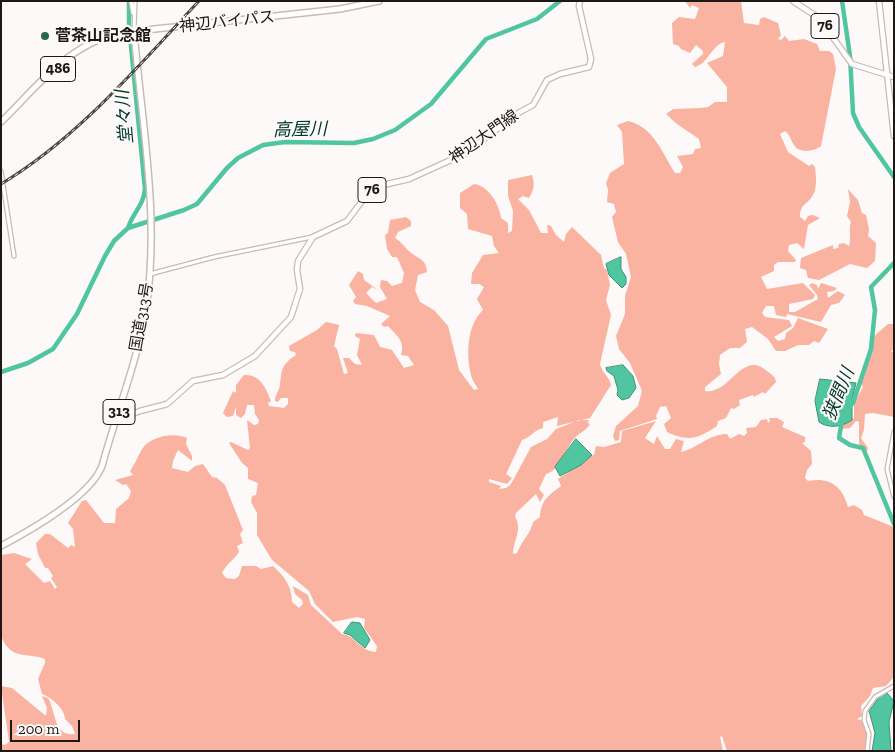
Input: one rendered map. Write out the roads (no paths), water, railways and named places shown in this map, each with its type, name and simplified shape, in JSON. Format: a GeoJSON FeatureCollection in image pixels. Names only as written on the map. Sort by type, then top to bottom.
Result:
{"type":"FeatureCollection","features":[{"type":"Feature","properties":{"kind":"highway","name":"神辺バイパス"},"geometry":{"type":"LineString","coordinates":[[130,33],[340,9],[379,1]]}},
{"type":"Feature","properties":{"kind":"highway","name":"486"},"geometry":{"type":"LineString","coordinates":[[1,122],[76,50],[102,38],[130,33]]}},
{"type":"Feature","properties":{"kind":"highway","name":"486"},"geometry":{"type":"LineString","coordinates":[[1,126],[72,56],[103,40],[130,33]]}},
{"type":"Feature","properties":{"kind":"highway","name":"国道313号"},"geometry":{"type":"LineString","coordinates":[[1,546],[89,488],[100,471],[136,354],[150,274],[152,228],[130,33]]}},
{"type":"Feature","properties":{"kind":"main road","name":"神辺大門線"},"geometry":{"type":"LineString","coordinates":[[312,237],[347,221],[368,193],[379,186],[409,179],[464,154],[520,112],[534,105],[547,80],[560,74],[589,67],[591,59],[579,6],[580,1]]}},
{"type":"Feature","properties":{"kind":"main road","name":"76"},"geometry":{"type":"LineString","coordinates":[[793,1],[819,18],[850,62],[891,76]]}},
{"type":"Feature","properties":{"kind":"main road"},"geometry":{"type":"LineString","coordinates":[[879,1],[891,76],[894,136]]}},
{"type":"Feature","properties":{"kind":"main road"},"geometry":{"type":"LineString","coordinates":[[116,421],[167,404],[193,381],[223,375],[255,356],[290,317],[300,289],[297,270],[298,260],[312,237]]}},
{"type":"Feature","properties":{"kind":"street"},"geometry":{"type":"LineString","coordinates":[[131,1],[130,10],[133,13]]}},
{"type":"Feature","properties":{"kind":"street"},"geometry":{"type":"LineString","coordinates":[[130,33],[135,1]]}},
{"type":"Feature","properties":{"kind":"street"},"geometry":{"type":"LineString","coordinates":[[1,170],[14,256]]}},
{"type":"Feature","properties":{"kind":"street"},"geometry":{"type":"LineString","coordinates":[[150,274],[214,257],[312,237]]}},
{"type":"Feature","properties":{"kind":"street"},"geometry":{"type":"LineString","coordinates":[[894,432],[887,469],[894,497]]}},
{"type":"Feature","properties":{"kind":"street"},"geometry":{"type":"LineString","coordinates":[[868,751],[869,734],[864,720],[865,711],[874,697],[894,686]]}},
{"type":"Feature","properties":{"kind":"water"},"geometry":{"type":"Polygon","coordinates":[[[621,257],[621,269],[626,277],[626,284],[622,288],[609,275],[606,264],[621,257]]]}},
{"type":"Feature","properties":{"kind":"water"},"geometry":{"type":"Polygon","coordinates":[[[623,365],[633,376],[636,388],[629,398],[622,400],[617,395],[618,390],[614,376],[606,368],[623,365]]]}},
{"type":"Feature","properties":{"kind":"water"},"geometry":{"type":"Polygon","coordinates":[[[820,379],[856,383],[852,400],[852,420],[836,426],[827,426],[819,422],[815,401],[820,379]]]}},
{"type":"Feature","properties":{"kind":"water"},"geometry":{"type":"Polygon","coordinates":[[[576,439],[592,455],[581,465],[560,476],[555,467],[576,439]]]}},
{"type":"Feature","properties":{"kind":"water"},"geometry":{"type":"Polygon","coordinates":[[[352,622],[360,623],[370,640],[365,648],[350,635],[344,633],[352,622]]]}},
{"type":"Feature","properties":{"kind":"water"},"geometry":{"type":"Polygon","coordinates":[[[887,693],[894,701],[889,722],[891,751],[872,751],[875,733],[869,711],[880,696],[887,693]]]}},
{"type":"Feature","properties":{"kind":"waterway","name":"堂々川"},"geometry":{"type":"LineString","coordinates":[[128,228],[140,205],[145,189],[129,26],[129,1]]}},
{"type":"Feature","properties":{"kind":"waterway","name":"高屋川"},"geometry":{"type":"LineString","coordinates":[[1,372],[28,363],[53,349],[77,314],[114,241],[128,228],[197,204],[227,168],[238,158],[263,145],[285,142],[354,143],[373,139],[395,130],[431,104],[486,39],[537,19],[560,1]]}},
{"type":"Feature","properties":{"kind":"waterway","name":"狭間川"},"geometry":{"type":"LineString","coordinates":[[842,1],[850,56],[853,113],[859,127],[894,177]]}},
{"type":"Feature","properties":{"kind":"waterway","name":"狭間川"},"geometry":{"type":"LineString","coordinates":[[849,407],[853,403],[871,349],[875,310],[871,287],[894,263]]}},
{"type":"Feature","properties":{"kind":"waterway","name":"狭間川"},"geometry":{"type":"LineString","coordinates":[[842,420],[839,438],[850,445],[863,448],[894,524]]}},
{"type":"Feature","properties":{"kind":"railway"},"geometry":{"type":"LineString","coordinates":[[1,184],[29,166],[56,145],[106,100],[199,1]]}},
{"type":"Feature","properties":{"kind":"place","name":"菅茶山記念館"},"geometry":{"type":"Point","coordinates":[45,36]}}]}
